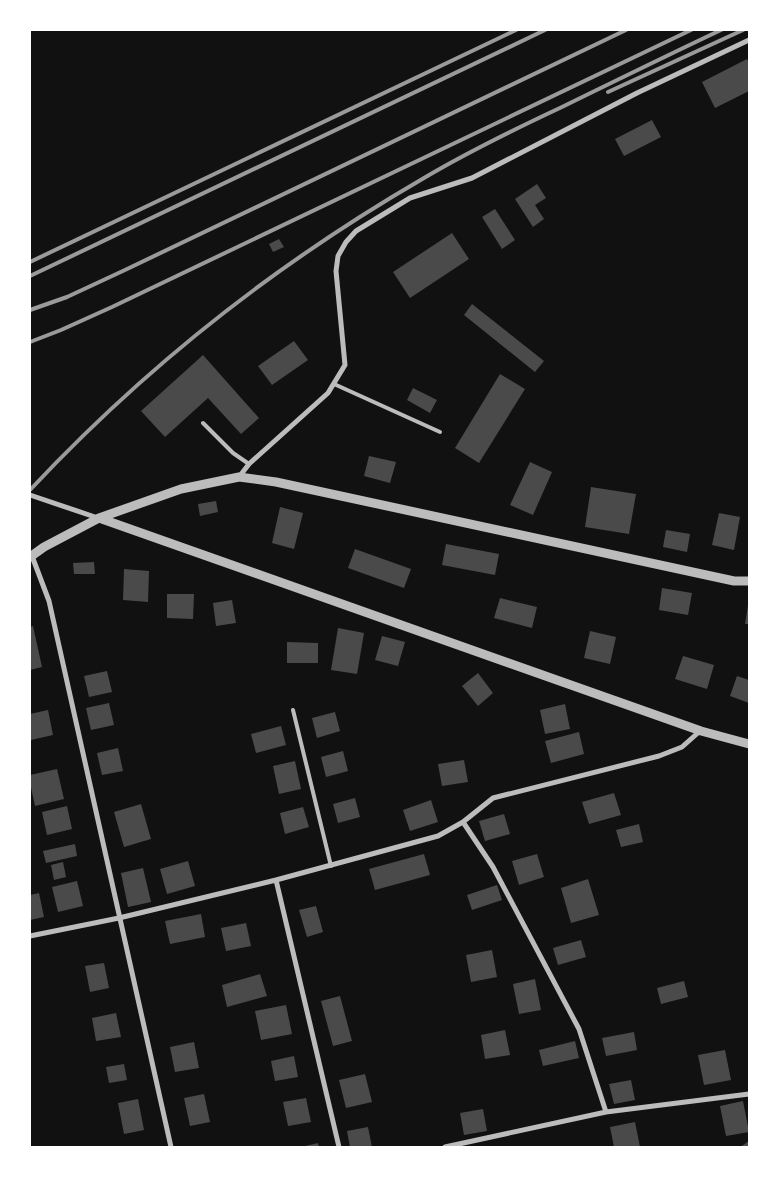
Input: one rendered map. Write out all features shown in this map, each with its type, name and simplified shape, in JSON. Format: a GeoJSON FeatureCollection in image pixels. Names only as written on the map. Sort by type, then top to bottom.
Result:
{"type":"FeatureCollection","features":[{"type":"Feature","properties":{"kind":"street"},"geometry":{"type":"LineString","coordinates":[[239,477],[249,464],[328,393],[345,365],[336,272],[338,256],[346,242],[356,231],[410,198],[472,178],[637,93],[749,40]]}},
{"type":"Feature","properties":{"kind":"street"},"geometry":{"type":"LineString","coordinates":[[171,1147],[49,601],[31,556],[99,518],[182,489],[239,477],[276,482],[725,579],[749,581]]}},
{"type":"Feature","properties":{"kind":"street"},"geometry":{"type":"LineString","coordinates":[[30,495],[701,731],[749,744]]}},
{"type":"Feature","properties":{"kind":"street"},"geometry":{"type":"LineString","coordinates":[[30,936],[119,918],[276,880],[438,836],[464,822],[493,798],[659,756],[682,747],[701,731]]}},
{"type":"Feature","properties":{"kind":"street"},"geometry":{"type":"LineString","coordinates":[[464,822],[493,866],[579,1029],[606,1112]]}},
{"type":"Feature","properties":{"kind":"street"},"geometry":{"type":"LineString","coordinates":[[276,880],[339,1147]]}},
{"type":"Feature","properties":{"kind":"street"},"geometry":{"type":"LineString","coordinates":[[445,1147],[606,1112],[749,1094]]}},
{"type":"Feature","properties":{"kind":"lane"},"geometry":{"type":"LineString","coordinates":[[334,384],[440,432]]}},
{"type":"Feature","properties":{"kind":"lane"},"geometry":{"type":"LineString","coordinates":[[203,423],[233,454],[249,464]]}},
{"type":"Feature","properties":{"kind":"lane"},"geometry":{"type":"LineString","coordinates":[[293,710],[332,866]]}},
{"type":"Feature","properties":{"kind":"building"},"geometry":{"type":"Polygon","coordinates":[[[747,59],[749,63],[749,91],[715,108],[702,82],[747,59]]]}},
{"type":"Feature","properties":{"kind":"building"},"geometry":{"type":"Polygon","coordinates":[[[652,120],[661,137],[624,156],[615,139],[652,120]]]}},
{"type":"Feature","properties":{"kind":"building"},"geometry":{"type":"Polygon","coordinates":[[[537,184],[546,198],[535,205],[544,219],[533,227],[515,199],[537,184]]]}},
{"type":"Feature","properties":{"kind":"building"},"geometry":{"type":"Polygon","coordinates":[[[495,209],[515,240],[502,249],[482,217],[495,209]]]}},
{"type":"Feature","properties":{"kind":"building"},"geometry":{"type":"Polygon","coordinates":[[[452,233],[469,259],[410,298],[393,272],[452,233]]]}},
{"type":"Feature","properties":{"kind":"building"},"geometry":{"type":"Polygon","coordinates":[[[279,239],[284,247],[273,252],[269,244],[279,239]]]}},
{"type":"Feature","properties":{"kind":"building"},"geometry":{"type":"Polygon","coordinates":[[[472,304],[544,361],[535,372],[464,315],[472,304]]]}},
{"type":"Feature","properties":{"kind":"building"},"geometry":{"type":"Polygon","coordinates":[[[294,341],[308,360],[272,385],[258,366],[294,341]]]}},
{"type":"Feature","properties":{"kind":"building"},"geometry":{"type":"Polygon","coordinates":[[[203,355],[259,418],[241,434],[208,398],[165,437],[141,411],[203,355]]]}},
{"type":"Feature","properties":{"kind":"building"},"geometry":{"type":"Polygon","coordinates":[[[500,374],[525,389],[479,463],[455,448],[500,374]]]}},
{"type":"Feature","properties":{"kind":"building"},"geometry":{"type":"Polygon","coordinates":[[[413,388],[437,400],[430,413],[407,400],[413,388]]]}},
{"type":"Feature","properties":{"kind":"building"},"geometry":{"type":"Polygon","coordinates":[[[369,456],[396,462],[390,483],[364,476],[369,456]]]}},
{"type":"Feature","properties":{"kind":"building"},"geometry":{"type":"Polygon","coordinates":[[[530,462],[552,472],[533,515],[510,505],[530,462]]]}},
{"type":"Feature","properties":{"kind":"building"},"geometry":{"type":"Polygon","coordinates":[[[591,487],[636,494],[629,534],[585,527],[591,487]]]}},
{"type":"Feature","properties":{"kind":"building"},"geometry":{"type":"Polygon","coordinates":[[[216,501],[218,512],[200,516],[198,504],[216,501]]]}},
{"type":"Feature","properties":{"kind":"building"},"geometry":{"type":"Polygon","coordinates":[[[280,507],[303,513],[294,549],[272,543],[280,507]]]}},
{"type":"Feature","properties":{"kind":"building"},"geometry":{"type":"Polygon","coordinates":[[[719,513],[740,517],[734,550],[712,545],[719,513]]]}},
{"type":"Feature","properties":{"kind":"building"},"geometry":{"type":"Polygon","coordinates":[[[666,530],[690,534],[687,552],[663,547],[666,530]]]}},
{"type":"Feature","properties":{"kind":"building"},"geometry":{"type":"Polygon","coordinates":[[[446,544],[499,554],[495,575],[442,565],[446,544]]]}},
{"type":"Feature","properties":{"kind":"building"},"geometry":{"type":"Polygon","coordinates":[[[355,549],[411,569],[404,588],[348,568],[355,549]]]}},
{"type":"Feature","properties":{"kind":"building"},"geometry":{"type":"Polygon","coordinates":[[[94,562],[95,574],[74,574],[73,563],[94,562]]]}},
{"type":"Feature","properties":{"kind":"building"},"geometry":{"type":"Polygon","coordinates":[[[124,569],[149,571],[148,602],[123,600],[124,569]]]}},
{"type":"Feature","properties":{"kind":"building"},"geometry":{"type":"Polygon","coordinates":[[[662,588],[692,593],[688,615],[659,610],[662,588]]]}},
{"type":"Feature","properties":{"kind":"building"},"geometry":{"type":"Polygon","coordinates":[[[167,594],[194,594],[193,619],[167,618],[167,594]]]}},
{"type":"Feature","properties":{"kind":"building"},"geometry":{"type":"Polygon","coordinates":[[[500,598],[537,607],[532,628],[494,618],[500,598]]]}},
{"type":"Feature","properties":{"kind":"building"},"geometry":{"type":"Polygon","coordinates":[[[232,600],[236,623],[216,626],[213,603],[232,600]]]}},
{"type":"Feature","properties":{"kind":"building"},"geometry":{"type":"Polygon","coordinates":[[[748,605],[749,624],[745,624],[748,605]]]}},
{"type":"Feature","properties":{"kind":"building"},"geometry":{"type":"Polygon","coordinates":[[[33,626],[42,667],[30,670],[30,627],[33,626]]]}},
{"type":"Feature","properties":{"kind":"building"},"geometry":{"type":"Polygon","coordinates":[[[338,628],[364,633],[357,674],[331,670],[338,628]]]}},
{"type":"Feature","properties":{"kind":"building"},"geometry":{"type":"Polygon","coordinates":[[[590,631],[616,637],[610,664],[584,658],[590,631]]]}},
{"type":"Feature","properties":{"kind":"building"},"geometry":{"type":"Polygon","coordinates":[[[382,636],[405,642],[398,666],[375,660],[382,636]]]}},
{"type":"Feature","properties":{"kind":"building"},"geometry":{"type":"Polygon","coordinates":[[[287,642],[318,643],[318,663],[287,663],[287,642]]]}},
{"type":"Feature","properties":{"kind":"building"},"geometry":{"type":"Polygon","coordinates":[[[683,656],[714,665],[707,689],[675,679],[683,656]]]}},
{"type":"Feature","properties":{"kind":"building"},"geometry":{"type":"Polygon","coordinates":[[[107,671],[112,692],[89,697],[84,676],[107,671]]]}},
{"type":"Feature","properties":{"kind":"building"},"geometry":{"type":"Polygon","coordinates":[[[478,673],[493,693],[478,706],[462,686],[478,673]]]}},
{"type":"Feature","properties":{"kind":"building"},"geometry":{"type":"Polygon","coordinates":[[[737,676],[749,680],[749,703],[730,696],[737,676]]]}},
{"type":"Feature","properties":{"kind":"building"},"geometry":{"type":"Polygon","coordinates":[[[109,703],[114,725],[91,730],[86,708],[109,703]]]}},
{"type":"Feature","properties":{"kind":"building"},"geometry":{"type":"Polygon","coordinates":[[[565,704],[570,729],[545,734],[540,710],[565,704]]]}},
{"type":"Feature","properties":{"kind":"building"},"geometry":{"type":"Polygon","coordinates":[[[48,710],[53,735],[31,740],[30,714],[48,710]]]}},
{"type":"Feature","properties":{"kind":"building"},"geometry":{"type":"Polygon","coordinates":[[[335,712],[340,731],[317,738],[312,718],[335,712]]]}},
{"type":"Feature","properties":{"kind":"building"},"geometry":{"type":"Polygon","coordinates":[[[281,726],[286,745],[256,753],[251,734],[281,726]]]}},
{"type":"Feature","properties":{"kind":"building"},"geometry":{"type":"Polygon","coordinates":[[[579,732],[584,754],[551,763],[545,741],[579,732]]]}},
{"type":"Feature","properties":{"kind":"building"},"geometry":{"type":"Polygon","coordinates":[[[118,748],[123,771],[102,775],[97,753],[118,748]]]}},
{"type":"Feature","properties":{"kind":"building"},"geometry":{"type":"Polygon","coordinates":[[[343,751],[348,771],[326,777],[321,757],[343,751]]]}},
{"type":"Feature","properties":{"kind":"building"},"geometry":{"type":"Polygon","coordinates":[[[464,760],[468,782],[442,786],[438,764],[464,760]]]}},
{"type":"Feature","properties":{"kind":"building"},"geometry":{"type":"Polygon","coordinates":[[[295,761],[301,789],[279,794],[273,766],[295,761]]]}},
{"type":"Feature","properties":{"kind":"building"},"geometry":{"type":"Polygon","coordinates":[[[57,769],[64,799],[35,806],[30,775],[57,769]]]}},
{"type":"Feature","properties":{"kind":"building"},"geometry":{"type":"Polygon","coordinates":[[[614,793],[621,815],[589,824],[582,802],[614,793]]]}},
{"type":"Feature","properties":{"kind":"building"},"geometry":{"type":"Polygon","coordinates":[[[355,798],[360,817],[338,823],[333,804],[355,798]]]}},
{"type":"Feature","properties":{"kind":"building"},"geometry":{"type":"Polygon","coordinates":[[[431,800],[438,822],[410,831],[403,810],[431,800]]]}},
{"type":"Feature","properties":{"kind":"building"},"geometry":{"type":"Polygon","coordinates":[[[141,804],[151,839],[124,847],[114,812],[141,804]]]}},
{"type":"Feature","properties":{"kind":"building"},"geometry":{"type":"Polygon","coordinates":[[[67,806],[72,829],[47,835],[42,812],[67,806]]]}},
{"type":"Feature","properties":{"kind":"building"},"geometry":{"type":"Polygon","coordinates":[[[303,807],[309,827],[285,834],[280,813],[303,807]]]}},
{"type":"Feature","properties":{"kind":"building"},"geometry":{"type":"Polygon","coordinates":[[[504,814],[510,834],[485,841],[479,821],[504,814]]]}},
{"type":"Feature","properties":{"kind":"building"},"geometry":{"type":"Polygon","coordinates":[[[639,824],[643,842],[621,847],[616,830],[639,824]]]}},
{"type":"Feature","properties":{"kind":"building"},"geometry":{"type":"Polygon","coordinates":[[[75,844],[77,856],[46,863],[43,851],[75,844]]]}},
{"type":"Feature","properties":{"kind":"building"},"geometry":{"type":"Polygon","coordinates":[[[424,854],[430,875],[375,890],[369,869],[424,854]]]}},
{"type":"Feature","properties":{"kind":"building"},"geometry":{"type":"Polygon","coordinates":[[[537,854],[544,877],[519,885],[512,861],[537,854]]]}},
{"type":"Feature","properties":{"kind":"building"},"geometry":{"type":"Polygon","coordinates":[[[188,861],[195,886],[167,894],[160,869],[188,861]]]}},
{"type":"Feature","properties":{"kind":"building"},"geometry":{"type":"Polygon","coordinates":[[[63,862],[66,877],[54,880],[51,865],[63,862]]]}},
{"type":"Feature","properties":{"kind":"building"},"geometry":{"type":"Polygon","coordinates":[[[143,868],[151,902],[128,907],[121,873],[143,868]]]}},
{"type":"Feature","properties":{"kind":"building"},"geometry":{"type":"Polygon","coordinates":[[[588,879],[599,915],[571,923],[561,888],[588,879]]]}},
{"type":"Feature","properties":{"kind":"building"},"geometry":{"type":"Polygon","coordinates":[[[77,881],[83,906],[58,912],[52,887],[77,881]]]}},
{"type":"Feature","properties":{"kind":"building"},"geometry":{"type":"Polygon","coordinates":[[[497,885],[502,900],[472,910],[467,895],[497,885]]]}},
{"type":"Feature","properties":{"kind":"building"},"geometry":{"type":"Polygon","coordinates":[[[39,893],[44,917],[30,920],[30,895],[39,893]]]}},
{"type":"Feature","properties":{"kind":"building"},"geometry":{"type":"Polygon","coordinates":[[[316,906],[323,932],[307,937],[299,910],[316,906]]]}},
{"type":"Feature","properties":{"kind":"building"},"geometry":{"type":"Polygon","coordinates":[[[201,914],[205,937],[170,944],[165,921],[201,914]]]}},
{"type":"Feature","properties":{"kind":"building"},"geometry":{"type":"Polygon","coordinates":[[[246,923],[251,946],[226,951],[221,928],[246,923]]]}},
{"type":"Feature","properties":{"kind":"building"},"geometry":{"type":"Polygon","coordinates":[[[581,940],[586,957],[558,965],[553,948],[581,940]]]}},
{"type":"Feature","properties":{"kind":"building"},"geometry":{"type":"Polygon","coordinates":[[[492,950],[497,977],[471,982],[466,955],[492,950]]]}},
{"type":"Feature","properties":{"kind":"building"},"geometry":{"type":"Polygon","coordinates":[[[104,963],[109,988],[90,992],[85,966],[104,963]]]}},
{"type":"Feature","properties":{"kind":"building"},"geometry":{"type":"Polygon","coordinates":[[[260,974],[267,996],[227,1007],[222,985],[260,974]]]}},
{"type":"Feature","properties":{"kind":"building"},"geometry":{"type":"Polygon","coordinates":[[[535,979],[541,1010],[519,1014],[513,984],[535,979]]]}},
{"type":"Feature","properties":{"kind":"building"},"geometry":{"type":"Polygon","coordinates":[[[684,981],[688,997],[661,1004],[657,988],[684,981]]]}},
{"type":"Feature","properties":{"kind":"building"},"geometry":{"type":"Polygon","coordinates":[[[340,996],[352,1041],[333,1046],[321,1001],[340,996]]]}},
{"type":"Feature","properties":{"kind":"building"},"geometry":{"type":"Polygon","coordinates":[[[286,1005],[292,1034],[261,1040],[255,1011],[286,1005]]]}},
{"type":"Feature","properties":{"kind":"building"},"geometry":{"type":"Polygon","coordinates":[[[116,1013],[121,1037],[96,1041],[92,1018],[116,1013]]]}},
{"type":"Feature","properties":{"kind":"building"},"geometry":{"type":"Polygon","coordinates":[[[505,1030],[510,1055],[485,1059],[481,1035],[505,1030]]]}},
{"type":"Feature","properties":{"kind":"building"},"geometry":{"type":"Polygon","coordinates":[[[634,1032],[637,1050],[606,1056],[602,1038],[634,1032]]]}},
{"type":"Feature","properties":{"kind":"building"},"geometry":{"type":"Polygon","coordinates":[[[575,1041],[579,1058],[543,1066],[539,1050],[575,1041]]]}},
{"type":"Feature","properties":{"kind":"building"},"geometry":{"type":"Polygon","coordinates":[[[194,1042],[199,1068],[175,1072],[170,1047],[194,1042]]]}},
{"type":"Feature","properties":{"kind":"building"},"geometry":{"type":"Polygon","coordinates":[[[725,1050],[731,1080],[704,1085],[698,1055],[725,1050]]]}},
{"type":"Feature","properties":{"kind":"building"},"geometry":{"type":"Polygon","coordinates":[[[294,1056],[298,1077],[275,1081],[271,1061],[294,1056]]]}},
{"type":"Feature","properties":{"kind":"building"},"geometry":{"type":"Polygon","coordinates":[[[124,1064],[127,1080],[109,1083],[106,1067],[124,1064]]]}},
{"type":"Feature","properties":{"kind":"building"},"geometry":{"type":"Polygon","coordinates":[[[365,1074],[372,1102],[346,1108],[339,1080],[365,1074]]]}},
{"type":"Feature","properties":{"kind":"building"},"geometry":{"type":"Polygon","coordinates":[[[631,1080],[635,1100],[614,1104],[609,1084],[631,1080]]]}},
{"type":"Feature","properties":{"kind":"building"},"geometry":{"type":"Polygon","coordinates":[[[204,1094],[210,1122],[190,1126],[184,1098],[204,1094]]]}},
{"type":"Feature","properties":{"kind":"building"},"geometry":{"type":"Polygon","coordinates":[[[306,1098],[311,1122],[288,1126],[283,1102],[306,1098]]]}},
{"type":"Feature","properties":{"kind":"building"},"geometry":{"type":"Polygon","coordinates":[[[138,1099],[144,1130],[124,1134],[118,1103],[138,1099]]]}},
{"type":"Feature","properties":{"kind":"building"},"geometry":{"type":"Polygon","coordinates":[[[743,1101],[749,1132],[726,1136],[720,1106],[743,1101]]]}},
{"type":"Feature","properties":{"kind":"building"},"geometry":{"type":"Polygon","coordinates":[[[483,1109],[487,1131],[464,1135],[460,1113],[483,1109]]]}},
{"type":"Feature","properties":{"kind":"building"},"geometry":{"type":"Polygon","coordinates":[[[635,1122],[640,1147],[614,1147],[610,1127],[635,1122]]]}},
{"type":"Feature","properties":{"kind":"building"},"geometry":{"type":"Polygon","coordinates":[[[368,1127],[372,1147],[350,1147],[347,1131],[368,1127]]]}},
{"type":"Feature","properties":{"kind":"building"},"geometry":{"type":"Polygon","coordinates":[[[749,1141],[749,1147],[740,1147],[749,1141]]]}},
{"type":"Feature","properties":{"kind":"building"},"geometry":{"type":"Polygon","coordinates":[[[318,1143],[319,1147],[305,1147],[305,1146],[318,1143]]]}},
{"type":"Feature","properties":{"kind":"railway"},"geometry":{"type":"LineString","coordinates":[[30,262],[516,30]]}},
{"type":"Feature","properties":{"kind":"railway"},"geometry":{"type":"LineString","coordinates":[[30,276],[545,30]]}},
{"type":"Feature","properties":{"kind":"railway"},"geometry":{"type":"LineString","coordinates":[[30,310],[67,297],[125,270],[626,30]]}},
{"type":"Feature","properties":{"kind":"railway"},"geometry":{"type":"LineString","coordinates":[[30,342],[112,307],[691,30]]}},
{"type":"Feature","properties":{"kind":"railway"},"geometry":{"type":"LineString","coordinates":[[30,490],[120,401],[167,359],[216,319],[317,245],[370,210],[475,150],[721,30]]}},
{"type":"Feature","properties":{"kind":"railway"},"geometry":{"type":"LineString","coordinates":[[608,92],[743,30]]}}]}
